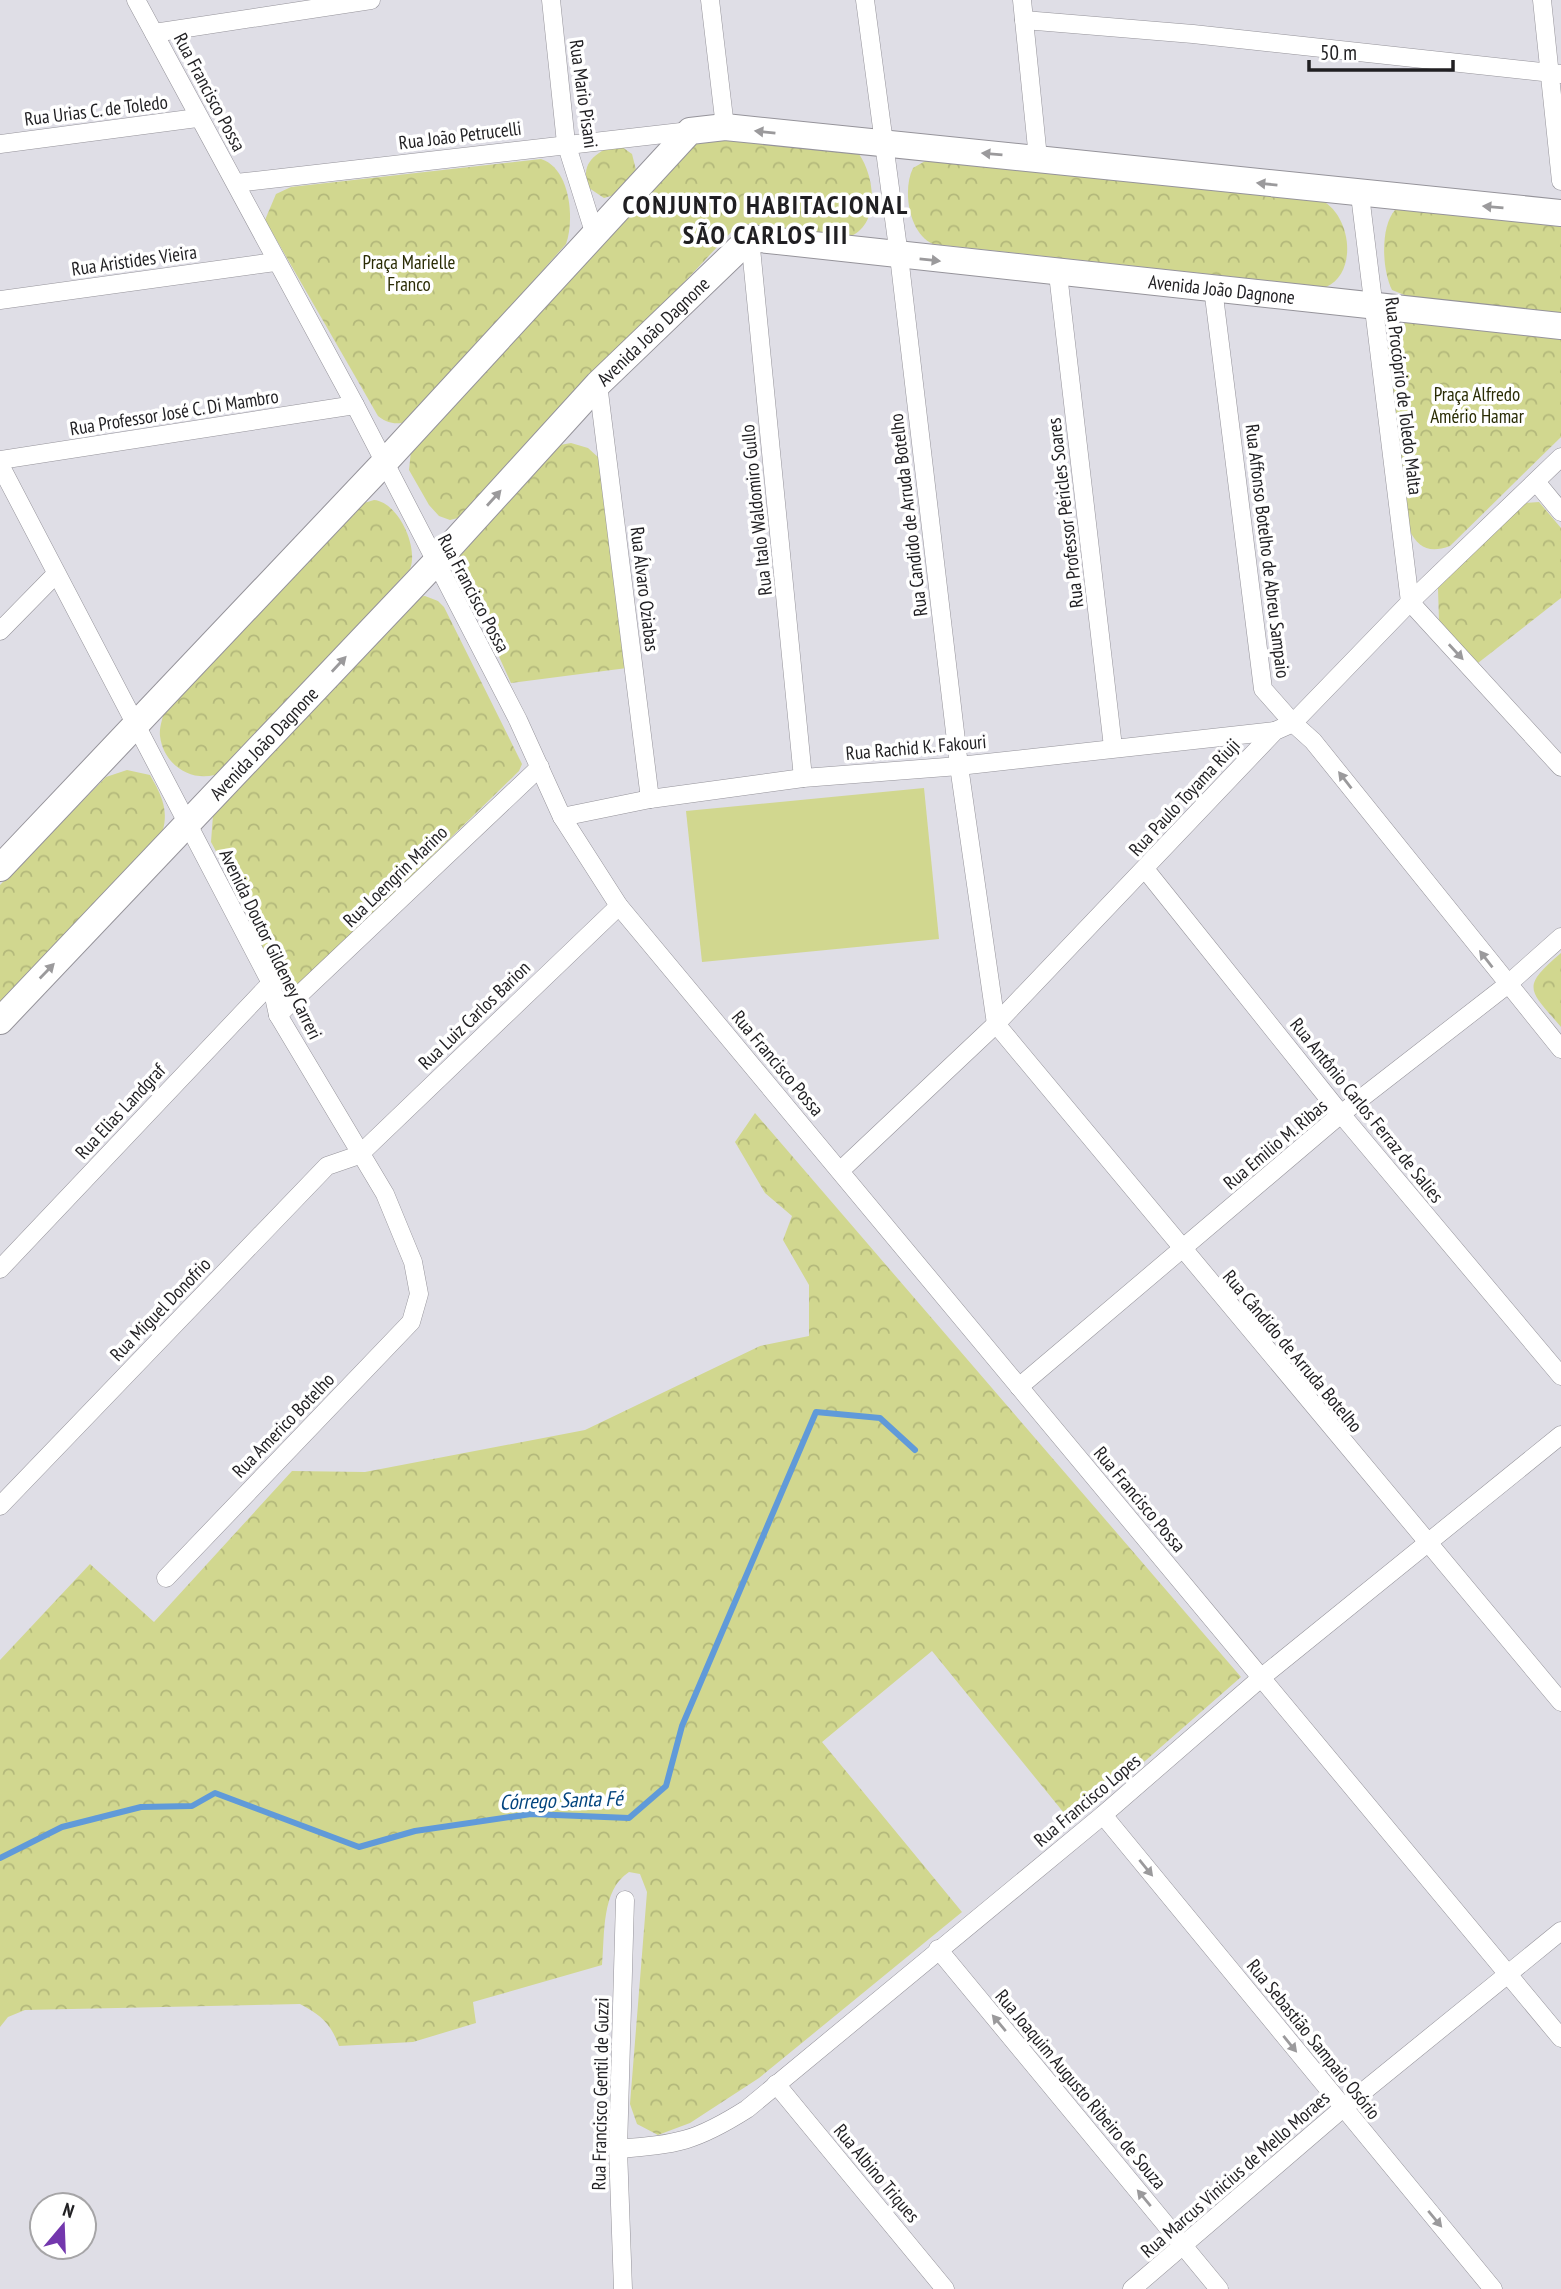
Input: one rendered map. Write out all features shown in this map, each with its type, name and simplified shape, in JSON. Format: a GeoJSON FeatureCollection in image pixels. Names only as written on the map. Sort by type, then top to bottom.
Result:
{"type":"FeatureCollection","features":[{"type":"Feature","properties":{"kind":"street","name":"Rua Francisco Possa"},"geometry":{"type":"LineString","coordinates":[[136,0],[197,118],[236,183],[275,262],[355,405],[540,767],[562,817],[619,906],[1561,2038]]}},
{"type":"Feature","properties":{"kind":"street"},"geometry":{"type":"LineString","coordinates":[[153,33],[371,0]]}},
{"type":"Feature","properties":{"kind":"street","name":"Rua Mario Pisani"},"geometry":{"type":"LineString","coordinates":[[551,0],[566,143],[594,232]]}},
{"type":"Feature","properties":{"kind":"street"},"geometry":{"type":"LineString","coordinates":[[710,0],[724,127]]}},
{"type":"Feature","properties":{"kind":"street","name":"Rua Candido de Arruda Botelho"},"geometry":{"type":"LineString","coordinates":[[865,0],[899,256],[959,766],[996,1024]]}},
{"type":"Feature","properties":{"kind":"street"},"geometry":{"type":"LineString","coordinates":[[1022,0],[1038,158]]}},
{"type":"Feature","properties":{"kind":"street"},"geometry":{"type":"LineString","coordinates":[[1542,0],[1555,73],[1561,181]]}},
{"type":"Feature","properties":{"kind":"street"},"geometry":{"type":"LineString","coordinates":[[1024,20],[1193,34],[1555,73]]}},
{"type":"Feature","properties":{"kind":"street","name":"Rua Urias C. de Toledo"},"geometry":{"type":"LineString","coordinates":[[0,144],[197,118]]}},
{"type":"Feature","properties":{"kind":"street"},"geometry":{"type":"LineString","coordinates":[[0,869],[383,464],[594,232],[690,131],[724,127],[1561,214]]}},
{"type":"Feature","properties":{"kind":"street","name":"Rua João Petrucelli"},"geometry":{"type":"LineString","coordinates":[[236,183],[566,143],[690,131]]}},
{"type":"Feature","properties":{"kind":"street","name":"Rua Procóprio de Toledo Malta"},"geometry":{"type":"LineString","coordinates":[[1360,195],[1371,305],[1410,602]]}},
{"type":"Feature","properties":{"kind":"street","name":"Avenida João Dagnone"},"geometry":{"type":"LineString","coordinates":[[0,1021],[435,562],[598,384],[750,238],[1058,274],[1561,326]]}},
{"type":"Feature","properties":{"kind":"street","name":"Rua Italo Waldomiro Gullo"},"geometry":{"type":"LineString","coordinates":[[750,238],[803,778]]}},
{"type":"Feature","properties":{"kind":"street","name":"Rua Aristides Vieira"},"geometry":{"type":"LineString","coordinates":[[0,300],[275,262]]}},
{"type":"Feature","properties":{"kind":"street","name":"Rua Professor Péricles Soares"},"geometry":{"type":"LineString","coordinates":[[1058,274],[1113,747]]}},
{"type":"Feature","properties":{"kind":"street","name":"Rua Affonso Botelho de Abreu Sampaio"},"geometry":{"type":"LineString","coordinates":[[1213,288],[1263,690],[1313,741],[1561,1049]]}},
{"type":"Feature","properties":{"kind":"street","name":"Rua Álvaro Oziabas"},"geometry":{"type":"LineString","coordinates":[[598,384],[650,799]]}},
{"type":"Feature","properties":{"kind":"street","name":"Rua Professor José C. Di Mambro"},"geometry":{"type":"LineString","coordinates":[[0,463],[355,405]]}},
{"type":"Feature","properties":{"kind":"street","name":"Rua Paulo Toyama Riuji"},"geometry":{"type":"LineString","coordinates":[[841,1170],[996,1024],[1275,731],[1293,723],[1410,602],[1537,483],[1561,457]]}},
{"type":"Feature","properties":{"kind":"street","name":"Avenida Doutor Gildeney Carreri"},"geometry":{"type":"LineString","coordinates":[[0,463],[55,575],[189,823],[271,983],[278,1015],[359,1155],[385,1194],[413,1262],[419,1294]]}},
{"type":"Feature","properties":{"kind":"street"},"geometry":{"type":"LineString","coordinates":[[1537,483],[1561,512]]}},
{"type":"Feature","properties":{"kind":"street"},"geometry":{"type":"LineString","coordinates":[[0,631],[55,575]]}},
{"type":"Feature","properties":{"kind":"street"},"geometry":{"type":"LineString","coordinates":[[1410,602],[1561,767]]}},
{"type":"Feature","properties":{"kind":"street","name":"Rua Rachid K. Fakouri"},"geometry":{"type":"LineString","coordinates":[[562,817],[650,799],[803,778],[959,766],[1275,731]]}},
{"type":"Feature","properties":{"kind":"street","name":"Rua Loengrin Marino"},"geometry":{"type":"LineString","coordinates":[[278,1015],[540,767]]}},
{"type":"Feature","properties":{"kind":"street","name":"Rua Antônio Carlos Ferraz de Salies"},"geometry":{"type":"LineString","coordinates":[[1145,869],[1341,1114],[1561,1376]]}},
{"type":"Feature","properties":{"kind":"street","name":"Rua Luiz Carlos Barion"},"geometry":{"type":"LineString","coordinates":[[359,1155],[619,906]]}},
{"type":"Feature","properties":{"kind":"street","name":"Rua Emilio M. Ribas"},"geometry":{"type":"LineString","coordinates":[[1019,1387],[1341,1114],[1507,985],[1561,937]]}},
{"type":"Feature","properties":{"kind":"street","name":"Rua Elias Landgraf"},"geometry":{"type":"LineString","coordinates":[[0,1269],[271,983]]}},
{"type":"Feature","properties":{"kind":"street","name":"Rua Cândido de Arruda Botelho"},"geometry":{"type":"LineString","coordinates":[[996,1024],[1182,1251],[1561,1702]]}},
{"type":"Feature","properties":{"kind":"street","name":"Rua Miguel Donofrio"},"geometry":{"type":"LineString","coordinates":[[0,1506],[327,1166],[359,1155]]}},
{"type":"Feature","properties":{"kind":"street","name":"Rua Americo Botelho"},"geometry":{"type":"LineString","coordinates":[[166,1578],[411,1322],[419,1294]]}},
{"type":"Feature","properties":{"kind":"street","name":"Rua Francisco Lopes"},"geometry":{"type":"LineString","coordinates":[[618,2149],[676,2144],[711,2131],[747,2109],[1103,1815],[1262,1677],[1561,1435]]}},
{"type":"Feature","properties":{"kind":"street","name":"Rua Sebastião Sampaio Osório"},"geometry":{"type":"LineString","coordinates":[[1103,1815],[1493,2289]]}},
{"type":"Feature","properties":{"kind":"street","name":"Rua Francisco Gentil de Guzzi"},"geometry":{"type":"LineString","coordinates":[[623,2289],[618,2149],[625,1900]]}},
{"type":"Feature","properties":{"kind":"street","name":"Rua Marcus Vinicius de Mello Moraes"},"geometry":{"type":"LineString","coordinates":[[1132,2289],[1343,2108],[1561,1931]]}},
{"type":"Feature","properties":{"kind":"street","name":"Rua Joaquim Augusto Ribeiro de Souza"},"geometry":{"type":"LineString","coordinates":[[938,1949],[1219,2289]]}},
{"type":"Feature","properties":{"kind":"street","name":"Rua Albino Triques"},"geometry":{"type":"LineString","coordinates":[[776,2084],[945,2289]]}},
{"type":"Feature","properties":{"kind":"green space"},"geometry":{"type":"Polygon","coordinates":[[[698,136],[859,154],[869,175],[871,187],[872,199],[867,221],[851,236],[747,227],[733,230],[466,516],[450,520],[439,516],[429,505],[409,470],[411,451],[698,136]]]}},
{"type":"Feature","properties":{"kind":"green space"},"geometry":{"type":"Polygon","coordinates":[[[611,146],[622,147],[632,154],[636,170],[614,195],[604,198],[589,188],[586,173],[593,158],[611,146]]]}},
{"type":"Feature","properties":{"kind":"green space","name":"Praça Marielle Franco"},"geometry":{"type":"Polygon","coordinates":[[[541,159],[551,164],[558,173],[568,196],[570,221],[566,244],[409,421],[385,421],[378,416],[265,220],[276,194],[291,187],[541,159]]]}},
{"type":"Feature","properties":{"kind":"green space"},"geometry":{"type":"Polygon","coordinates":[[[927,160],[1318,199],[1329,205],[1338,215],[1344,228],[1347,255],[1344,268],[1337,279],[1326,287],[933,244],[918,231],[908,199],[913,168],[927,160]]]}},
{"type":"Feature","properties":{"kind":"green space"},"geometry":{"type":"Polygon","coordinates":[[[1404,207],[1561,223],[1561,313],[1407,296],[1392,290],[1386,271],[1385,238],[1390,217],[1395,210],[1404,207]]]}},
{"type":"Feature","properties":{"kind":"green space","name":"Praça Alfredo Amério Hamar"},"geometry":{"type":"Polygon","coordinates":[[[1408,320],[1561,332],[1561,437],[1450,546],[1436,549],[1425,548],[1416,541],[1409,529],[1388,349],[1391,337],[1408,320]]]}},
{"type":"Feature","properties":{"kind":"green space"},"geometry":{"type":"Polygon","coordinates":[[[571,443],[588,448],[599,458],[627,668],[511,683],[455,560],[560,445],[571,443]]]}},
{"type":"Feature","properties":{"kind":"green space"},"geometry":{"type":"Polygon","coordinates":[[[374,500],[391,509],[404,527],[412,549],[410,569],[225,771],[214,775],[193,775],[175,765],[168,757],[160,736],[165,709],[364,503],[374,500]]]}},
{"type":"Feature","properties":{"kind":"green space"},"geometry":{"type":"Polygon","coordinates":[[[1539,502],[1561,528],[1561,598],[1478,663],[1439,622],[1438,588],[1525,503],[1539,502]]]}},
{"type":"Feature","properties":{"kind":"green space"},"geometry":{"type":"Polygon","coordinates":[[[425,596],[438,601],[444,607],[522,764],[519,771],[298,987],[283,989],[276,984],[248,911],[211,842],[213,815],[418,597],[425,596]]]}},
{"type":"Feature","properties":{"kind":"green space"},"geometry":{"type":"Polygon","coordinates":[[[127,770],[150,775],[165,812],[161,836],[0,1010],[0,885],[106,777],[127,770]]]}},
{"type":"Feature","properties":{"kind":"green space"},"geometry":{"type":"Polygon","coordinates":[[[924,788],[939,939],[702,962],[686,811],[924,788]]]}},
{"type":"Feature","properties":{"kind":"green space"},"geometry":{"type":"Polygon","coordinates":[[[1561,953],[1561,1027],[1536,996],[1534,989],[1539,974],[1561,953]]]}},
{"type":"Feature","properties":{"kind":"green space"},"geometry":{"type":"Polygon","coordinates":[[[755,1113],[1241,1677],[1073,1824],[932,1651],[822,1742],[962,1912],[759,2078],[690,2123],[658,2135],[637,2124],[630,2104],[647,1892],[640,1874],[629,1872],[613,1890],[609,1901],[604,1927],[602,1965],[473,2002],[476,2023],[413,2042],[339,2046],[324,2021],[300,2004],[25,2010],[8,2017],[0,2027],[0,1660],[90,1564],[154,1622],[292,1471],[365,1472],[585,1430],[760,1346],[809,1336],[809,1285],[783,1240],[792,1216],[765,1193],[735,1142],[755,1113]]]}},
{"type":"Feature","properties":{"kind":"waterway","name":"Córrego Santa Fé"},"geometry":{"type":"LineString","coordinates":[[0,1858],[62,1827],[141,1807],[192,1806],[215,1793],[359,1847],[415,1831],[531,1814],[629,1818],[666,1786],[682,1726],[816,1412],[880,1418],[915,1450]]}},
{"type":"Feature","properties":{"kind":"district","name":"CONJUNTO HABITACIONAL SÃO CARLOS III"},"geometry":{"type":"Point","coordinates":[766,218]}}]}
